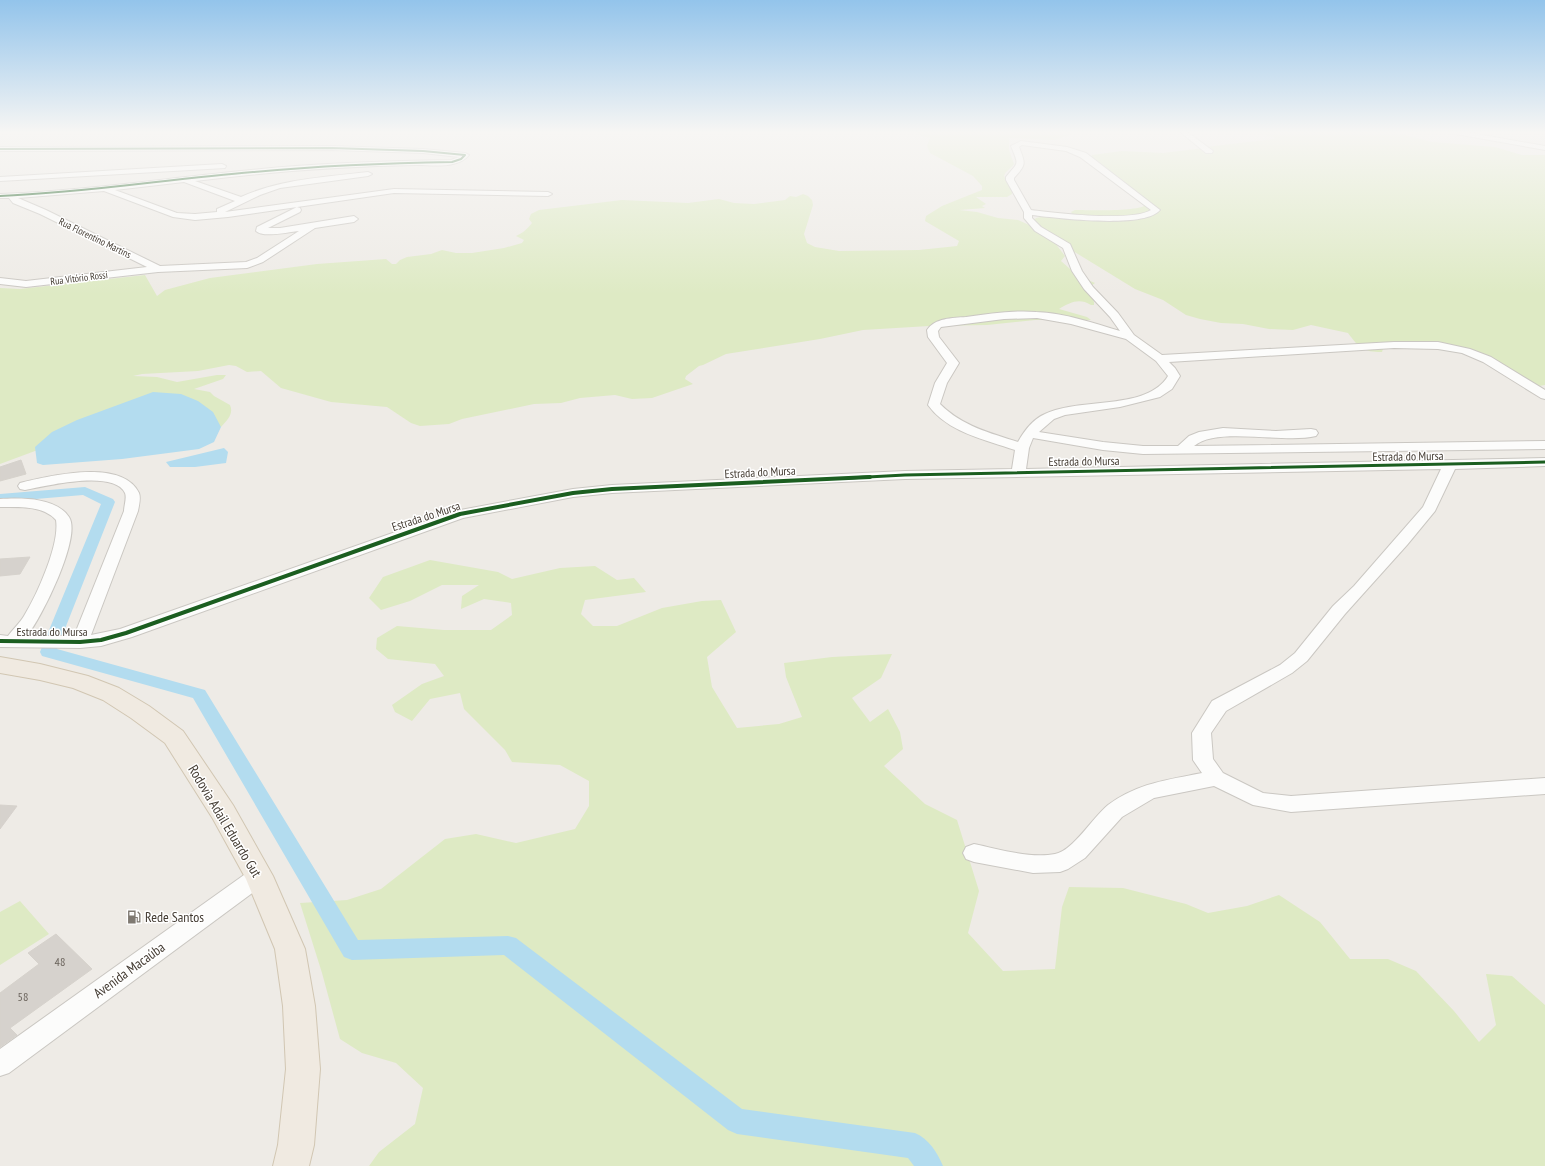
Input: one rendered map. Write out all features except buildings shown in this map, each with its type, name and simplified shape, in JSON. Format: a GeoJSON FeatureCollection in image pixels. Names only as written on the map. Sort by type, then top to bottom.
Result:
{"type":"FeatureCollection","features":[{"type":"Feature","properties":{"kind":"main road","name":"Rodovia Adail Eduardo Gut"},"geometry":{"type":"LineString","coordinates":[[0,665],[40,672],[80,682],[111,694],[140,712],[174,737],[223,812],[259,876],[290,949],[299,1006],[303,1069],[296,1145],[291,1166]]}},
{"type":"Feature","properties":{"kind":"street"},"geometry":{"type":"LineString","coordinates":[[0,196],[104,189],[133,185]]}},
{"type":"Feature","properties":{"kind":"street"},"geometry":{"type":"LineString","coordinates":[[201,185],[241,200]]}},
{"type":"Feature","properties":{"kind":"street"},"geometry":{"type":"LineString","coordinates":[[211,216],[241,200],[267,190],[285,185]]}},
{"type":"Feature","properties":{"kind":"street"},"geometry":{"type":"LineString","coordinates":[[1013,185],[1028,212],[1028,218],[1038,229],[1067,246],[1077,271],[1089,288],[1114,315],[1130,337],[1160,359],[1171,370],[1174,376],[1173,382],[1168,388],[1140,400],[1075,409],[1050,416],[1030,434],[1022,448],[1018,472]]}},
{"type":"Feature","properties":{"kind":"street"},"geometry":{"type":"LineString","coordinates":[[1028,212],[1089,219],[1154,213],[1156,210],[1123,185]]}},
{"type":"Feature","properties":{"kind":"street"},"geometry":{"type":"LineString","coordinates":[[104,189],[176,216],[211,216],[394,191],[548,194]]}},
{"type":"Feature","properties":{"kind":"street","name":"Rua Florentino Martins"},"geometry":{"type":"LineString","coordinates":[[10,196],[16,201],[43,212],[158,269]]}},
{"type":"Feature","properties":{"kind":"street"},"geometry":{"type":"LineString","coordinates":[[313,202],[260,229],[260,231],[268,232],[354,219]]}},
{"type":"Feature","properties":{"kind":"street","name":"Rua Vitório Rossi"},"geometry":{"type":"LineString","coordinates":[[0,281],[26,284],[158,269],[247,266],[260,260],[312,226]]}},
{"type":"Feature","properties":{"kind":"street"},"geometry":{"type":"LineString","coordinates":[[1022,448],[953,421],[941,413],[934,405],[941,383],[949,372],[952,363],[934,337],[932,330],[937,325],[948,322],[1023,314],[1057,317],[1130,337]]}},
{"type":"Feature","properties":{"kind":"street"},"geometry":{"type":"LineString","coordinates":[[1160,359],[1236,353],[1410,345],[1446,346],[1466,351],[1488,360],[1545,395]]}},
{"type":"Feature","properties":{"kind":"street"},"geometry":{"type":"LineString","coordinates":[[1181,450],[1194,439],[1204,435],[1223,432],[1276,435],[1311,433]]}},
{"type":"Feature","properties":{"kind":"street"},"geometry":{"type":"LineString","coordinates":[[1030,434],[1104,446],[1143,450],[1545,445]]}},
{"type":"Feature","properties":{"kind":"street","name":"Estrada do Mursa"},"geometry":{"type":"LineString","coordinates":[[6,641],[79,642],[101,640],[126,633],[460,514],[573,493],[612,489],[905,475],[1545,462]]}},
{"type":"Feature","properties":{"kind":"street"},"geometry":{"type":"LineString","coordinates":[[1450,465],[1430,508],[1402,542],[1339,610],[1301,657],[1286,669],[1219,706],[1201,733],[1203,760],[1216,778],[1260,800],[1291,804],[1545,786]]}},
{"type":"Feature","properties":{"kind":"street"},"geometry":{"type":"LineString","coordinates":[[25,486],[88,476],[111,477],[125,482],[132,493],[131,511],[79,642]]}},
{"type":"Feature","properties":{"kind":"street"},"geometry":{"type":"LineString","coordinates":[[0,503],[40,506],[59,514],[66,526],[60,550],[31,618],[6,641]]}},
{"type":"Feature","properties":{"kind":"street"},"geometry":{"type":"LineString","coordinates":[[974,853],[1033,864],[1060,863],[1077,852],[1115,811],[1149,791],[1216,778]]}},
{"type":"Feature","properties":{"kind":"street","name":"Avenida Macaúba"},"geometry":{"type":"LineString","coordinates":[[0,1064],[259,876]]}},
{"type":"Feature","properties":{"kind":"green space"},"geometry":{"type":"Polygon","coordinates":[[[1009,185],[1012,194],[1007,197],[976,197],[986,204],[982,206],[985,208],[959,210],[977,212],[998,218],[1018,220],[1036,228],[1034,220],[1045,216],[1074,216],[1071,212],[1075,210],[1123,210],[1146,205],[1123,185],[1545,185],[1545,385],[1539,386],[1526,382],[1468,352],[1426,344],[1383,349],[1382,352],[1370,351],[1359,346],[1348,333],[1311,325],[1293,330],[1269,329],[1243,324],[1221,323],[1186,315],[1163,300],[1135,289],[1060,243],[1055,243],[1065,256],[1061,261],[1078,276],[1095,283],[1088,288],[1094,305],[1079,301],[1067,304],[1059,309],[1087,317],[1091,320],[1035,320],[987,325],[929,326],[863,330],[820,339],[726,354],[699,366],[686,376],[685,379],[693,384],[652,398],[632,399],[615,395],[580,398],[561,403],[534,404],[462,419],[449,424],[420,426],[411,423],[387,407],[331,402],[281,388],[261,371],[247,372],[236,366],[229,365],[198,371],[142,374],[133,376],[157,377],[177,382],[217,375],[226,375],[223,379],[194,389],[210,392],[230,405],[231,411],[229,417],[221,427],[35,451],[0,464],[0,288],[20,289],[145,275],[157,296],[165,290],[210,278],[317,264],[386,259],[392,264],[396,264],[400,260],[407,257],[431,254],[442,250],[456,253],[472,253],[504,248],[522,243],[524,240],[516,236],[523,232],[532,223],[529,219],[531,214],[539,210],[622,200],[688,203],[719,199],[734,203],[754,204],[785,200],[790,196],[796,197],[803,194],[812,200],[813,205],[804,234],[807,243],[815,247],[839,251],[919,250],[957,246],[959,241],[925,221],[926,216],[942,206],[982,190],[982,186],[1009,185]]]}},
{"type":"Feature","properties":{"kind":"green space"},"geometry":{"type":"Polygon","coordinates":[[[430,560],[498,572],[512,579],[560,568],[595,566],[617,580],[634,578],[646,592],[585,600],[581,614],[593,626],[617,626],[662,608],[702,601],[721,600],[736,632],[707,657],[712,687],[737,728],[779,724],[802,717],[786,677],[784,663],[832,657],[892,654],[881,678],[852,698],[870,722],[888,709],[900,732],[903,749],[884,766],[925,804],[957,820],[979,891],[968,933],[1003,971],[1055,969],[1062,907],[1069,887],[1123,888],[1186,904],[1208,913],[1247,906],[1279,895],[1320,922],[1350,959],[1388,959],[1416,971],[1454,1011],[1479,1042],[1496,1025],[1486,974],[1512,976],[1545,1005],[1545,1166],[369,1166],[379,1152],[415,1124],[423,1088],[396,1063],[362,1053],[340,1039],[322,973],[300,903],[347,900],[381,889],[445,839],[476,834],[516,843],[575,829],[589,806],[589,781],[560,765],[512,762],[505,750],[464,709],[460,693],[430,699],[412,721],[395,712],[392,705],[422,684],[444,676],[435,664],[388,659],[376,649],[377,638],[397,626],[444,630],[491,630],[512,615],[511,603],[484,599],[461,609],[462,596],[479,585],[442,585],[410,601],[381,610],[369,598],[383,577],[430,560]]]}},
{"type":"Feature","properties":{"kind":"green space"},"geometry":{"type":"Polygon","coordinates":[[[20,901],[49,934],[0,965],[0,912],[20,901]]]}},
{"type":"Feature","properties":{"kind":"water"},"geometry":{"type":"Polygon","coordinates":[[[153,392],[181,394],[198,401],[213,412],[221,427],[214,442],[199,449],[122,459],[43,465],[37,463],[35,447],[52,432],[77,420],[153,392]]]}},
{"type":"Feature","properties":{"kind":"water"},"geometry":{"type":"Polygon","coordinates":[[[224,448],[228,452],[226,463],[195,467],[170,467],[166,462],[224,448]]]}},
{"type":"Feature","properties":{"kind":"waterway"},"geometry":{"type":"LineString","coordinates":[[0,498],[85,491],[108,502],[48,652],[199,694],[352,950],[508,945],[737,1121],[915,1146],[930,1166]]}},
{"type":"Feature","properties":{"kind":"cycle path"},"geometry":{"type":"LineString","coordinates":[[0,196],[31,195],[135,185]]}},
{"type":"Feature","properties":{"kind":"cycle path"},"geometry":{"type":"LineString","coordinates":[[0,641],[80,642],[101,640],[126,633],[460,514],[573,493],[612,489],[905,475],[1545,462]]}},
{"type":"Feature","properties":{"kind":"place","name":"Rede Santos"},"geometry":{"type":"Point","coordinates":[134,917]}}]}
